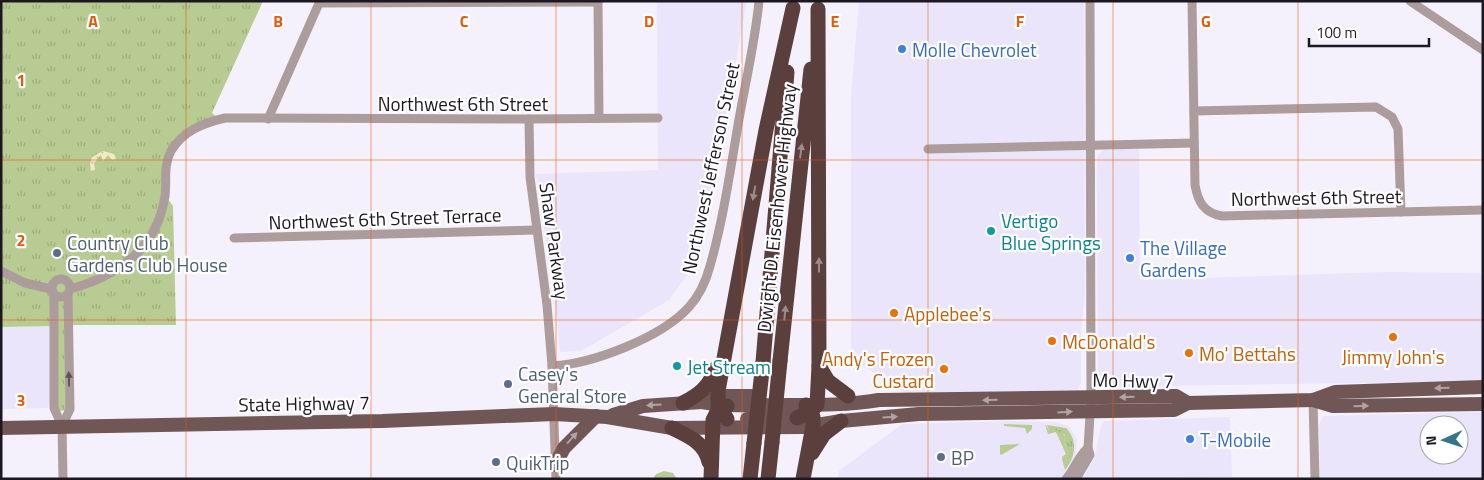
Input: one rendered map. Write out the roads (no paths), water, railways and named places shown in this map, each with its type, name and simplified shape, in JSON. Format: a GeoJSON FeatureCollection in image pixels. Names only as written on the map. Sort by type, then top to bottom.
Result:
{"type":"FeatureCollection","features":[{"type":"Feature","properties":{"kind":"highway"},"geometry":{"type":"LineString","coordinates":[[711,473],[724,360],[766,130],[793,5]]}},
{"type":"Feature","properties":{"kind":"highway","name":"Dwight D. Eisenhower Highway"},"geometry":{"type":"LineString","coordinates":[[750,479],[763,362],[793,5]]}},
{"type":"Feature","properties":{"kind":"highway"},"geometry":{"type":"LineString","coordinates":[[803,479],[811,411],[820,366],[818,5]]}},
{"type":"Feature","properties":{"kind":"highway","name":"Dwight D. Eisenhower Highway"},"geometry":{"type":"LineString","coordinates":[[768,479],[818,5]]}},
{"type":"Feature","properties":{"kind":"highway"},"geometry":{"type":"LineString","coordinates":[[682,403],[700,395],[709,385],[718,363],[724,360]]}},
{"type":"Feature","properties":{"kind":"highway"},"geometry":{"type":"LineString","coordinates":[[820,366],[828,381],[848,396]]}},
{"type":"Feature","properties":{"kind":"highway"},"geometry":{"type":"LineString","coordinates":[[806,463],[824,434],[841,420]]}},
{"type":"Feature","properties":{"kind":"highway"},"geometry":{"type":"LineString","coordinates":[[672,428],[693,438],[702,446],[708,454],[711,473]]}},
{"type":"Feature","properties":{"kind":"main road"},"geometry":{"type":"LineString","coordinates":[[1313,400],[1335,392],[1483,387]]}},
{"type":"Feature","properties":{"kind":"main road"},"geometry":{"type":"LineString","coordinates":[[602,416],[672,428],[719,412],[811,411],[848,396],[879,400]]}},
{"type":"Feature","properties":{"kind":"main road","name":"Mo Hwy 7"},"geometry":{"type":"LineString","coordinates":[[811,411],[841,420],[1091,405],[1176,396],[1188,403],[1313,400]]}},
{"type":"Feature","properties":{"kind":"main road","name":"Mo Hwy 7"},"geometry":{"type":"LineString","coordinates":[[811,411],[879,400],[1091,405]]}},
{"type":"Feature","properties":{"kind":"main road"},"geometry":{"type":"LineString","coordinates":[[1313,400],[1333,406],[1483,404]]}},
{"type":"Feature","properties":{"kind":"main road"},"geometry":{"type":"LineString","coordinates":[[555,472],[564,448],[602,416],[644,406],[702,402],[719,412]]}},
{"type":"Feature","properties":{"kind":"main road"},"geometry":{"type":"LineString","coordinates":[[644,422],[719,412],[811,411]]}},
{"type":"Feature","properties":{"kind":"main road","name":"State Highway 7"},"geometry":{"type":"LineString","coordinates":[[1,428],[382,420],[554,414],[602,416]]}},
{"type":"Feature","properties":{"kind":"street","name":"Northwest Jefferson Street"},"geometry":{"type":"LineString","coordinates":[[552,366],[588,361],[612,353],[662,328],[690,306],[701,290],[710,267],[732,158],[759,1]]}},
{"type":"Feature","properties":{"kind":"street"},"geometry":{"type":"LineString","coordinates":[[1076,479],[1090,455],[1088,448],[1091,405],[1090,1]]}},
{"type":"Feature","properties":{"kind":"street"},"geometry":{"type":"LineString","coordinates":[[1410,1],[1483,50]]}},
{"type":"Feature","properties":{"kind":"street"},"geometry":{"type":"LineString","coordinates":[[268,119],[320,2],[598,2],[599,118]]}},
{"type":"Feature","properties":{"kind":"street","name":"Northwest 6th Street"},"geometry":{"type":"LineString","coordinates":[[1192,6],[1194,143],[1198,199],[1213,214],[1483,210]]}},
{"type":"Feature","properties":{"kind":"street"},"geometry":{"type":"LineString","coordinates":[[1194,111],[1376,107],[1392,117],[1398,129],[1401,212]]}},
{"type":"Feature","properties":{"kind":"street","name":"Northwest 6th Street"},"geometry":{"type":"LineString","coordinates":[[69,292],[103,278],[126,265],[142,250],[153,232],[165,196],[165,171],[170,152],[182,138],[197,127],[225,118],[528,120],[658,118]]}},
{"type":"Feature","properties":{"kind":"street","name":"Shaw Parkway"},"geometry":{"type":"LineString","coordinates":[[528,120],[530,177],[547,305],[552,366],[555,472]]}},
{"type":"Feature","properties":{"kind":"street"},"geometry":{"type":"LineString","coordinates":[[928,149],[1194,143]]}},
{"type":"Feature","properties":{"kind":"street","name":"Northwest 6th Street Terrace"},"geometry":{"type":"LineString","coordinates":[[234,238],[536,230]]}},
{"type":"Feature","properties":{"kind":"street"},"geometry":{"type":"LineString","coordinates":[[1,271],[25,283],[52,292],[60,298],[69,292]]}},
{"type":"Feature","properties":{"kind":"street"},"geometry":{"type":"LineString","coordinates":[[62,426],[70,409],[69,292],[68,283],[61,276],[55,281],[52,292],[54,408],[62,426],[63,479]]}},
{"type":"Feature","properties":{"kind":"street"},"geometry":{"type":"LineString","coordinates":[[1313,400],[1315,479]]}},
{"type":"Feature","properties":{"kind":"street"},"geometry":{"type":"LineString","coordinates":[[1066,479],[1077,466],[1082,453],[1088,448]]}},
{"type":"Feature","properties":{"kind":"place","name":"Molle Chevrolet"},"geometry":{"type":"Point","coordinates":[902,49]}},
{"type":"Feature","properties":{"kind":"place","name":"Vertigo Blue Springs"},"geometry":{"type":"Point","coordinates":[991,231]}},
{"type":"Feature","properties":{"kind":"place","name":"Country Club Gardens Club House"},"geometry":{"type":"Point","coordinates":[57,253]}},
{"type":"Feature","properties":{"kind":"place","name":"The Village Gardens"},"geometry":{"type":"Point","coordinates":[1130,258]}},
{"type":"Feature","properties":{"kind":"place","name":"Applebee's"},"geometry":{"type":"Point","coordinates":[894,313]}},
{"type":"Feature","properties":{"kind":"place","name":"Jimmy John's"},"geometry":{"type":"Point","coordinates":[1393,337]}},
{"type":"Feature","properties":{"kind":"place","name":"McDonald's"},"geometry":{"type":"Point","coordinates":[1052,341]}},
{"type":"Feature","properties":{"kind":"place","name":"Mo' Bettahs"},"geometry":{"type":"Point","coordinates":[1189,353]}},
{"type":"Feature","properties":{"kind":"place","name":"Jet Stream"},"geometry":{"type":"Point","coordinates":[677,366]}},
{"type":"Feature","properties":{"kind":"place","name":"Andy's Frozen Custard"},"geometry":{"type":"Point","coordinates":[944,369]}},
{"type":"Feature","properties":{"kind":"place","name":"Casey's General Store"},"geometry":{"type":"Point","coordinates":[508,384]}},
{"type":"Feature","properties":{"kind":"place","name":"T-Mobile"},"geometry":{"type":"Point","coordinates":[1190,439]}},
{"type":"Feature","properties":{"kind":"place","name":"BP"},"geometry":{"type":"Point","coordinates":[941,457]}},
{"type":"Feature","properties":{"kind":"place","name":"QuikTrip"},"geometry":{"type":"Point","coordinates":[496,462]}}]}
